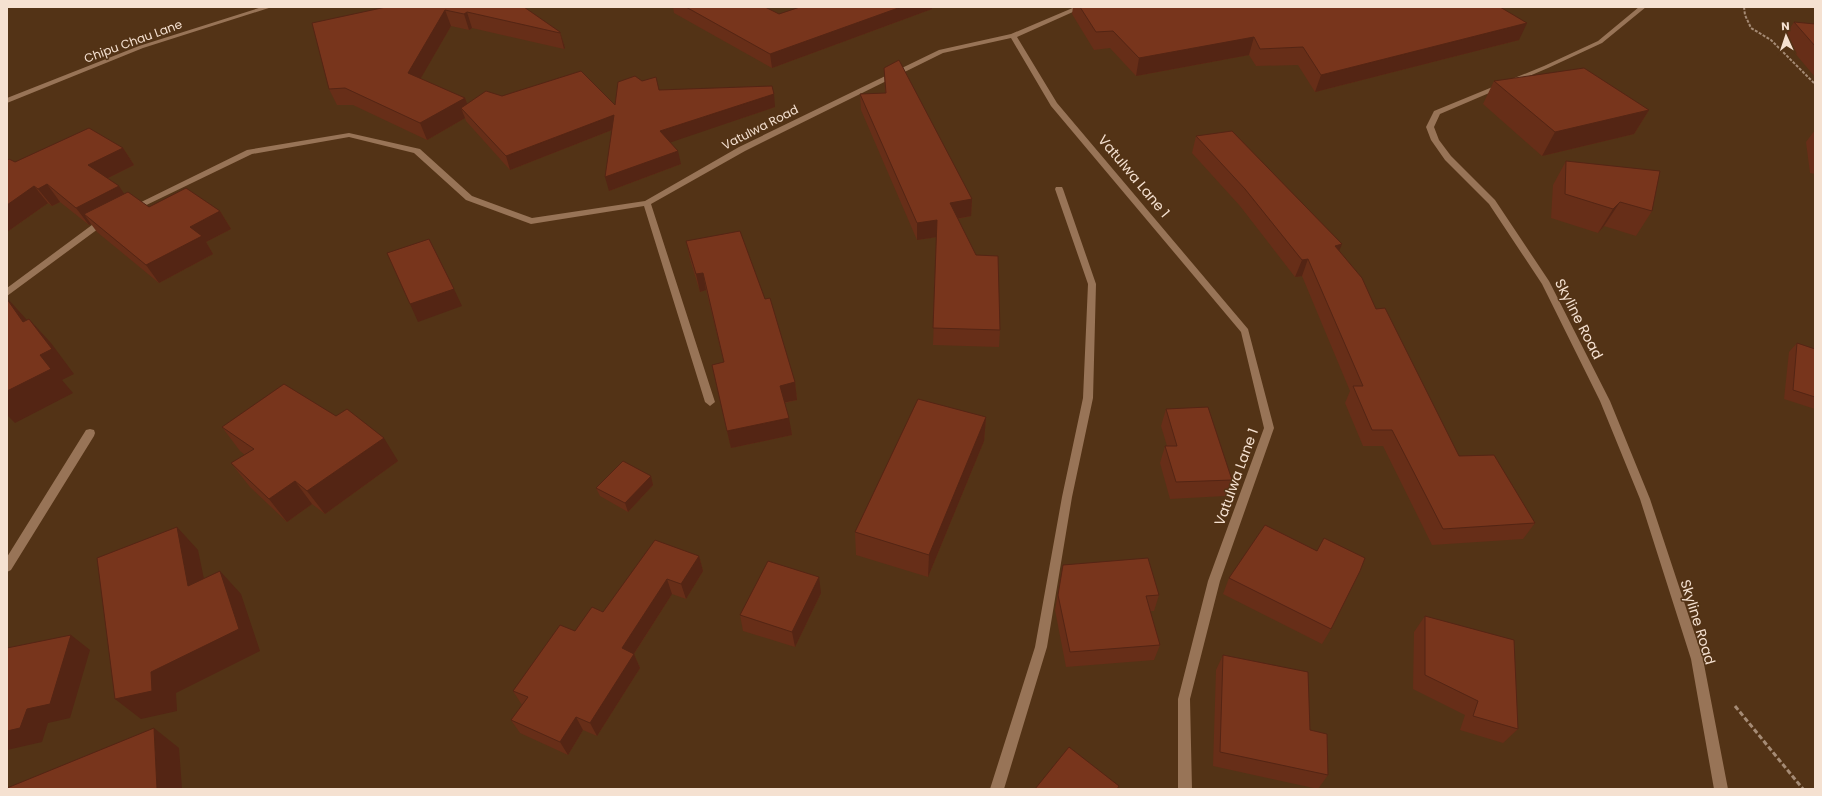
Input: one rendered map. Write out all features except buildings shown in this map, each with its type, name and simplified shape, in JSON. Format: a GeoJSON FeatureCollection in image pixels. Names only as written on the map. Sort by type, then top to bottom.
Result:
{"type":"FeatureCollection","features":[{"type":"Feature","properties":{"kind":"street","name":"Chipu Chau Lane"},"geometry":{"type":"LineString","coordinates":[[7,101],[141,47],[269,7]]}},
{"type":"Feature","properties":{"kind":"street","name":"Vatulwa Road"},"geometry":{"type":"LineString","coordinates":[[647,203],[742,149],[941,51],[1013,36],[1081,7]]}},
{"type":"Feature","properties":{"kind":"street","name":"Skyline Road"},"geometry":{"type":"LineString","coordinates":[[1643,7],[1600,42],[1546,67],[1458,102],[1436,113],[1430,127],[1436,140],[1448,158],[1492,202],[1527,253],[1546,283],[1605,401],[1645,499],[1697,659],[1721,789]]}},
{"type":"Feature","properties":{"kind":"street","name":"Vatulwa Lane 1"},"geometry":{"type":"LineString","coordinates":[[1013,36],[1054,104],[1245,331],[1269,428],[1214,581],[1184,699],[1185,789]]}},
{"type":"Feature","properties":{"kind":"street"},"geometry":{"type":"LineString","coordinates":[[7,293],[99,224],[250,152],[349,135],[416,151],[468,198],[531,221],[647,203],[710,402]]}},
{"type":"Feature","properties":{"kind":"street"},"geometry":{"type":"LineString","coordinates":[[997,789],[1041,647],[1067,497],[1088,398],[1092,284],[1059,189]]}},
{"type":"Feature","properties":{"kind":"street"},"geometry":{"type":"LineString","coordinates":[[7,567],[90,433]]}},
{"type":"Feature","properties":{"kind":"path"},"geometry":{"type":"LineString","coordinates":[[1744,7],[1745,15],[1751,28],[1771,40],[1815,84]]}},
{"type":"Feature","properties":{"kind":"path"},"geometry":{"type":"LineString","coordinates":[[1732,702],[1803,789]]}}]}
